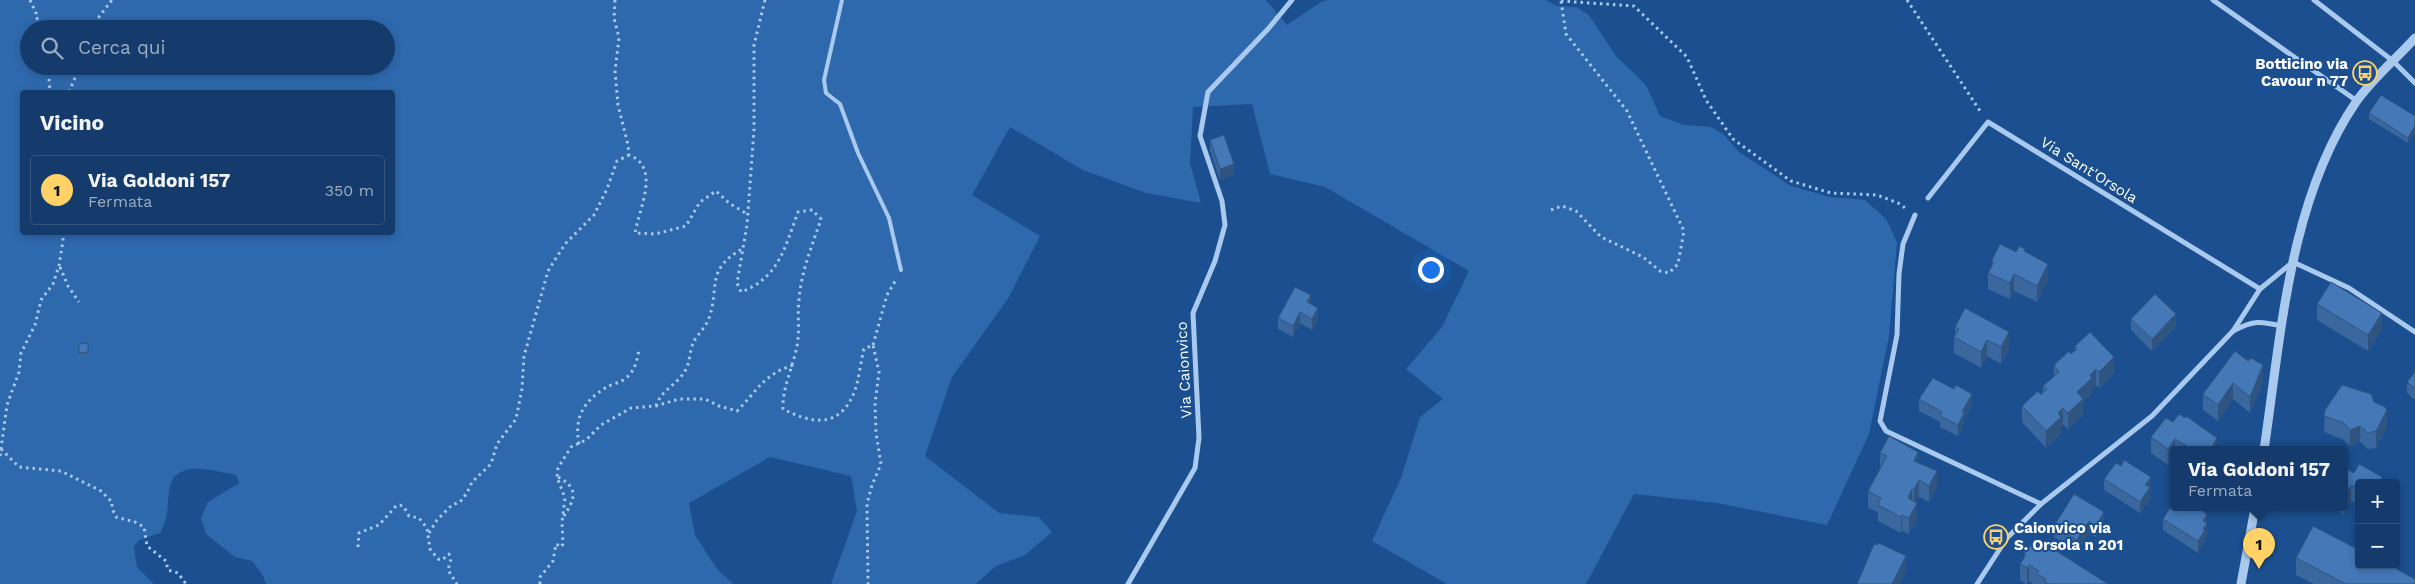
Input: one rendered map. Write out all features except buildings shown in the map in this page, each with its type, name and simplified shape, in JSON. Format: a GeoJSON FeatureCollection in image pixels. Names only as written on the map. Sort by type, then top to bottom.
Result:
{"type":"FeatureCollection","features":[{"type":"Feature","properties":{"kind":"street","name":"Via Caionvico"},"geometry":{"type":"LineString","coordinates":[[1128,584],[1196,468],[1199,438],[1194,313],[1216,261],[1225,225],[1222,201],[1200,136],[1208,92],[1268,29],[1292,0]]}},
{"type":"Feature","properties":{"kind":"street"},"geometry":{"type":"LineString","coordinates":[[2213,0],[2357,101]]}},
{"type":"Feature","properties":{"kind":"street"},"geometry":{"type":"LineString","coordinates":[[2314,0],[2393,61],[2415,83]]}},
{"type":"Feature","properties":{"kind":"street"},"geometry":{"type":"LineString","coordinates":[[2265,446],[2293,262],[2304,220],[2318,180],[2339,132],[2357,101],[2415,38]]}},
{"type":"Feature","properties":{"kind":"street"},"geometry":{"type":"LineString","coordinates":[[1928,198],[1988,122]]}},
{"type":"Feature","properties":{"kind":"street","name":"Via Sant'Orsola"},"geometry":{"type":"LineString","coordinates":[[1988,122],[2260,289]]}},
{"type":"Feature","properties":{"kind":"street"},"geometry":{"type":"LineString","coordinates":[[1914,215],[1903,244],[1899,274],[1897,335],[1880,421],[1886,432],[2041,504]]}},
{"type":"Feature","properties":{"kind":"street"},"geometry":{"type":"LineString","coordinates":[[1977,584],[2008,538],[2041,504],[2152,416],[2233,331],[2260,289],[2293,262]]}},
{"type":"Feature","properties":{"kind":"street"},"geometry":{"type":"LineString","coordinates":[[2293,262],[2350,288],[2415,332]]}},
{"type":"Feature","properties":{"kind":"street"},"geometry":{"type":"LineString","coordinates":[[2233,331],[2250,322],[2261,321],[2283,326]]}},
{"type":"Feature","properties":{"kind":"street"},"geometry":{"type":"LineString","coordinates":[[2241,584],[2254,511]]}},
{"type":"Feature","properties":{"kind":"lane"},"geometry":{"type":"LineString","coordinates":[[842,0],[824,80],[826,93],[840,104],[858,153],[889,218],[901,270]]}},
{"type":"Feature","properties":{"kind":"path"},"geometry":{"type":"LineString","coordinates":[[30,0],[39,20]]}},
{"type":"Feature","properties":{"kind":"path"},"geometry":{"type":"LineString","coordinates":[[96,20],[112,0]]}},
{"type":"Feature","properties":{"kind":"path"},"geometry":{"type":"LineString","coordinates":[[616,0],[614,18],[619,38],[615,71],[618,105],[629,155]]}},
{"type":"Feature","properties":{"kind":"path"},"geometry":{"type":"LineString","coordinates":[[765,0],[754,45],[754,130],[748,214],[737,283],[741,292],[755,286],[777,266],[798,212],[812,210],[821,219],[804,269],[799,301],[800,333],[794,364],[782,397],[783,409],[810,421],[826,420],[841,412],[853,395],[864,349],[873,345]]}},
{"type":"Feature","properties":{"kind":"path"},"geometry":{"type":"LineString","coordinates":[[1907,0],[1988,122]]}},
{"type":"Feature","properties":{"kind":"path"},"geometry":{"type":"LineString","coordinates":[[1551,210],[1562,206],[1576,211],[1601,237],[1643,257],[1660,271],[1669,273],[1678,264],[1684,230],[1627,110],[1566,34],[1560,1],[1634,6],[1687,57],[1706,100],[1732,139],[1791,181],[1831,192],[1876,195],[1898,203],[1914,215]]}},
{"type":"Feature","properties":{"kind":"path"},"geometry":{"type":"LineString","coordinates":[[49,75],[50,90]]}},
{"type":"Feature","properties":{"kind":"path"},"geometry":{"type":"LineString","coordinates":[[70,90],[76,75]]}},
{"type":"Feature","properties":{"kind":"path"},"geometry":{"type":"LineString","coordinates":[[429,533],[436,520],[452,505],[460,502],[467,494],[472,482],[491,464],[497,444],[516,419],[522,389],[524,356],[548,270],[565,244],[594,215],[607,189],[617,161],[629,155],[638,158],[646,170],[645,191],[635,233],[655,234],[686,226],[700,202],[716,191],[730,204],[748,214]]}},
{"type":"Feature","properties":{"kind":"path"},"geometry":{"type":"LineString","coordinates":[[0,456],[7,405],[19,372],[21,353],[35,325],[41,300],[53,284],[60,266],[62,235]]}},
{"type":"Feature","properties":{"kind":"path"},"geometry":{"type":"LineString","coordinates":[[656,406],[660,396],[678,381],[686,368],[694,342],[709,319],[718,269],[730,256],[742,249]]}},
{"type":"Feature","properties":{"kind":"path"},"geometry":{"type":"LineString","coordinates":[[60,266],[68,286],[79,302]]}},
{"type":"Feature","properties":{"kind":"path"},"geometry":{"type":"LineString","coordinates":[[868,584],[868,504],[872,485],[881,464],[876,433],[875,403],[879,372],[878,356],[873,345],[887,295],[901,270]]}},
{"type":"Feature","properties":{"kind":"path"},"geometry":{"type":"LineString","coordinates":[[579,444],[576,432],[578,415],[590,400],[606,388],[626,378],[636,365],[638,350]]}},
{"type":"Feature","properties":{"kind":"path"},"geometry":{"type":"LineString","coordinates":[[540,584],[540,577],[553,561],[556,544],[560,547],[563,544],[563,517],[566,498],[557,477],[558,468],[571,447],[586,440],[601,425],[631,408],[656,406],[679,399],[705,399],[719,406],[737,411],[752,396],[764,379],[794,364]]}},
{"type":"Feature","properties":{"kind":"path"},"geometry":{"type":"LineString","coordinates":[[1,450],[19,467],[61,471],[101,491],[112,502],[112,508],[116,517],[144,527],[147,546],[166,561],[168,570],[178,574],[186,584]]}},
{"type":"Feature","properties":{"kind":"path"},"geometry":{"type":"LineString","coordinates":[[557,477],[570,486],[574,494],[574,501],[563,517]]}},
{"type":"Feature","properties":{"kind":"path"},"geometry":{"type":"LineString","coordinates":[[358,547],[360,533],[380,525],[396,506],[400,505],[404,507],[409,516],[419,518],[429,533],[430,549],[438,559],[442,560],[449,554],[451,559],[448,570],[457,584]]}},
{"type":"Feature","properties":{"kind":"shaded area"},"geometry":{"type":"Polygon","coordinates":[[[0,0],[1266,0],[1287,25],[1327,0],[1546,0],[1557,6],[1576,7],[1589,15],[1616,56],[1646,85],[1660,116],[1684,125],[1711,127],[1723,134],[1739,152],[1791,186],[1830,197],[1865,200],[1886,219],[1897,242],[1889,336],[1869,434],[1827,525],[1717,503],[1634,494],[1586,584],[1447,584],[1372,541],[1401,478],[1420,417],[1443,399],[1406,369],[1442,327],[1469,271],[1325,187],[1270,174],[1252,104],[1193,107],[1190,163],[1201,203],[1146,193],[1083,170],[1010,127],[972,195],[1040,236],[1009,297],[952,377],[925,456],[999,513],[1039,517],[1052,532],[1025,555],[996,566],[976,584],[831,584],[857,511],[851,476],[770,457],[689,503],[695,535],[717,569],[733,584],[266,584],[262,574],[252,561],[235,557],[206,534],[201,518],[208,502],[239,483],[236,475],[207,469],[196,469],[186,470],[172,480],[166,517],[160,533],[139,540],[134,547],[137,567],[154,584],[0,584],[0,0]]]}},
{"type":"Feature","properties":{"kind":"place","name":"Botticino via Cavour n 77"},"geometry":{"type":"Point","coordinates":[2365,73]}},
{"type":"Feature","properties":{"kind":"place","name":"Caionvico via S. Orsola n 201"},"geometry":{"type":"Point","coordinates":[1996,537]}},
{"type":"Feature","properties":{"kind":"place","name":"Via Goldoni 157"},"geometry":{"type":"Point","coordinates":[2259,569]}}]}
